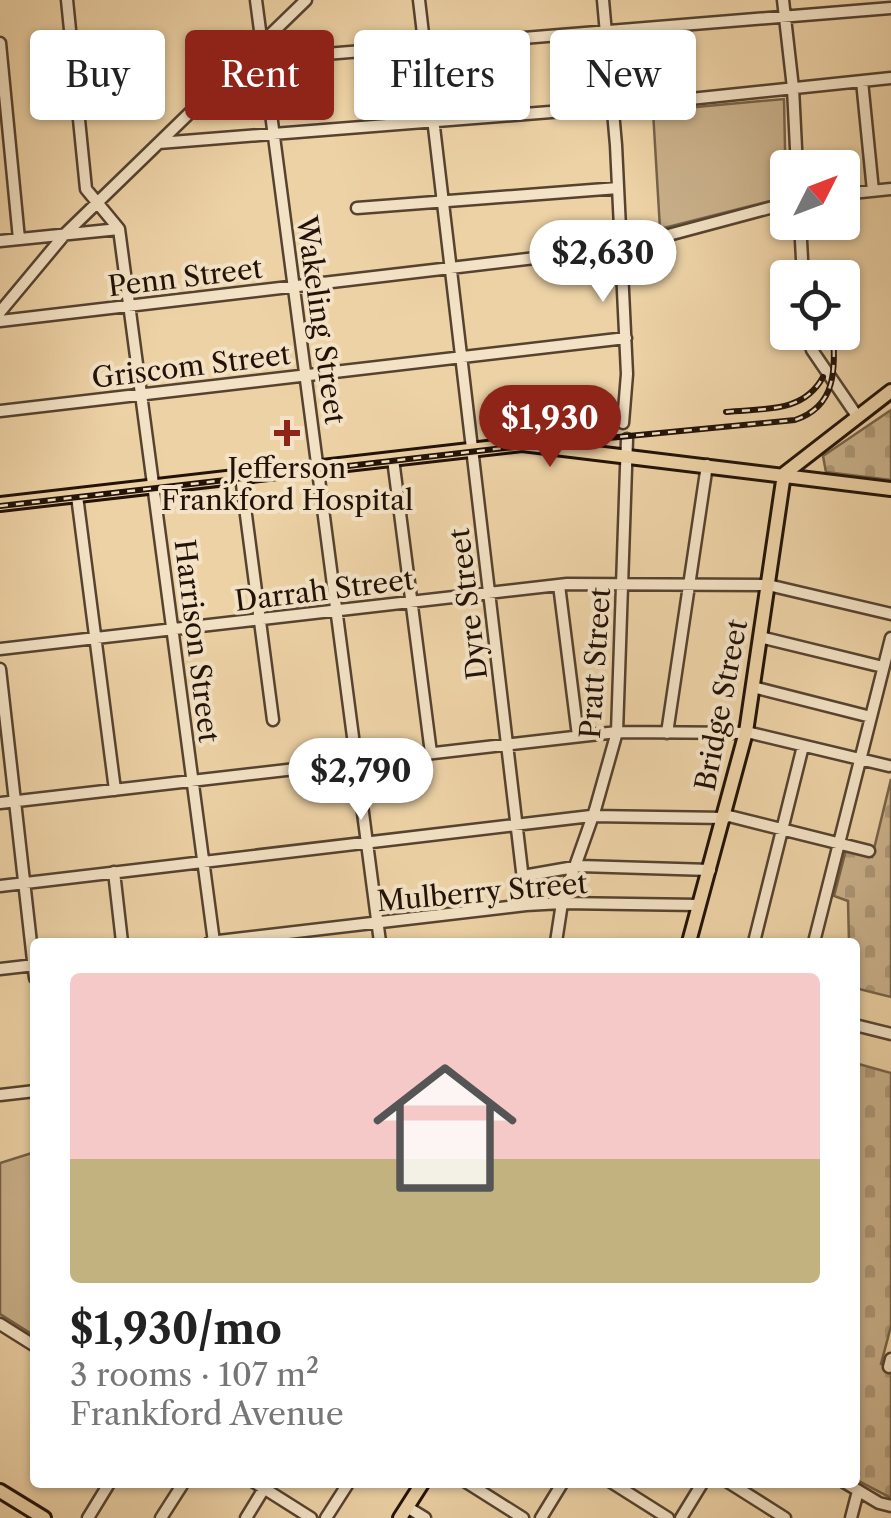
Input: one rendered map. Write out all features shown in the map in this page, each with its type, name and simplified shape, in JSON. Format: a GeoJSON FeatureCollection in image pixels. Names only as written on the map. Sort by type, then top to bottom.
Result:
{"type":"FeatureCollection","features":[{"type":"Feature","properties":{"kind":"main road"},"geometry":{"type":"LineString","coordinates":[[784,474],[891,391]]}},
{"type":"Feature","properties":{"kind":"main road"},"geometry":{"type":"LineString","coordinates":[[0,504],[522,444],[891,489]]}},
{"type":"Feature","properties":{"kind":"main road"},"geometry":{"type":"LineString","coordinates":[[816,449],[816,478]]}},
{"type":"Feature","properties":{"kind":"main road","name":"Bridge Street"},"geometry":{"type":"LineString","coordinates":[[691,938],[746,732],[784,474]]}},
{"type":"Feature","properties":{"kind":"main road"},"geometry":{"type":"LineString","coordinates":[[404,1512],[418,1488]]}},
{"type":"Feature","properties":{"kind":"main road"},"geometry":{"type":"LineString","coordinates":[[0,1491],[44,1518]]}},
{"type":"Feature","properties":{"kind":"street"},"geometry":{"type":"LineString","coordinates":[[67,0],[86,189],[119,229]]}},
{"type":"Feature","properties":{"kind":"street","name":"Wakeling Street"},"geometry":{"type":"LineString","coordinates":[[256,0],[260,30]]}},
{"type":"Feature","properties":{"kind":"street"},"geometry":{"type":"LineString","coordinates":[[275,30],[306,0]]}},
{"type":"Feature","properties":{"kind":"street","name":"Dyre Street"},"geometry":{"type":"LineString","coordinates":[[420,0],[423,30]]}},
{"type":"Feature","properties":{"kind":"street"},"geometry":{"type":"LineString","coordinates":[[603,0],[606,30],[891,8]]}},
{"type":"Feature","properties":{"kind":"street"},"geometry":{"type":"LineString","coordinates":[[783,0],[796,150]]}},
{"type":"Feature","properties":{"kind":"street"},"geometry":{"type":"LineString","coordinates":[[0,43],[19,239]]}},
{"type":"Feature","properties":{"kind":"street"},"geometry":{"type":"LineString","coordinates":[[696,98],[891,78]]}},
{"type":"Feature","properties":{"kind":"street"},"geometry":{"type":"LineString","coordinates":[[862,81],[873,191]]}},
{"type":"Feature","properties":{"kind":"street"},"geometry":{"type":"LineString","coordinates":[[158,144],[550,112]]}},
{"type":"Feature","properties":{"kind":"street"},"geometry":{"type":"LineString","coordinates":[[0,312],[65,234],[185,118]]}},
{"type":"Feature","properties":{"kind":"street","name":"Wakeling Street"},"geometry":{"type":"LineString","coordinates":[[272,120],[380,938]]}},
{"type":"Feature","properties":{"kind":"street"},"geometry":{"type":"LineString","coordinates":[[615,120],[626,338],[624,423]]}},
{"type":"Feature","properties":{"kind":"street","name":"Dyre Street"},"geometry":{"type":"LineString","coordinates":[[434,122],[526,906]]}},
{"type":"Feature","properties":{"kind":"street"},"geometry":{"type":"LineString","coordinates":[[356,208],[618,188]]}},
{"type":"Feature","properties":{"kind":"street"},"geometry":{"type":"LineString","coordinates":[[860,192],[891,189]]}},
{"type":"Feature","properties":{"kind":"street","name":"Penn Street"},"geometry":{"type":"LineString","coordinates":[[0,321],[620,248],[770,208]]}},
{"type":"Feature","properties":{"kind":"street"},"geometry":{"type":"LineString","coordinates":[[0,241],[119,229]]}},
{"type":"Feature","properties":{"kind":"street","name":"Harrison Street"},"geometry":{"type":"LineString","coordinates":[[119,229],[212,938]]}},
{"type":"Feature","properties":{"kind":"street","name":"Griscom Street"},"geometry":{"type":"LineString","coordinates":[[0,412],[626,338]]}},
{"type":"Feature","properties":{"kind":"street"},"geometry":{"type":"LineString","coordinates":[[812,350],[857,416]]}},
{"type":"Feature","properties":{"kind":"street","name":"Pratt Street"},"geometry":{"type":"LineString","coordinates":[[557,938],[562,902],[617,732],[626,439]]}},
{"type":"Feature","properties":{"kind":"street"},"geometry":{"type":"LineString","coordinates":[[393,459],[431,753]]}},
{"type":"Feature","properties":{"kind":"street"},"geometry":{"type":"LineString","coordinates":[[667,732],[707,465]]}},
{"type":"Feature","properties":{"kind":"street"},"geometry":{"type":"LineString","coordinates":[[241,477],[273,720]]}},
{"type":"Feature","properties":{"kind":"street"},"geometry":{"type":"LineString","coordinates":[[77,496],[115,790]]}},
{"type":"Feature","properties":{"kind":"street"},"geometry":{"type":"LineString","coordinates":[[559,585],[578,736]]}},
{"type":"Feature","properties":{"kind":"street","name":"Darrah Street"},"geometry":{"type":"LineString","coordinates":[[0,649],[559,585],[768,585],[891,614]]}},
{"type":"Feature","properties":{"kind":"street"},"geometry":{"type":"LineString","coordinates":[[760,636],[883,668]]}},
{"type":"Feature","properties":{"kind":"street"},"geometry":{"type":"LineString","coordinates":[[815,938],[891,638]]}},
{"type":"Feature","properties":{"kind":"street"},"geometry":{"type":"LineString","coordinates":[[0,669],[31,938]]}},
{"type":"Feature","properties":{"kind":"street"},"geometry":{"type":"LineString","coordinates":[[752,687],[871,716]]}},
{"type":"Feature","properties":{"kind":"street"},"geometry":{"type":"LineString","coordinates":[[0,803],[617,732],[746,732],[890,766]]}},
{"type":"Feature","properties":{"kind":"street"},"geometry":{"type":"LineString","coordinates":[[755,938],[804,746]]}},
{"type":"Feature","properties":{"kind":"street"},"geometry":{"type":"LineString","coordinates":[[0,886],[592,816],[725,816],[870,851]]}},
{"type":"Feature","properties":{"kind":"street"},"geometry":{"type":"LineString","coordinates":[[523,876],[580,866],[710,870]]}},
{"type":"Feature","properties":{"kind":"street"},"geometry":{"type":"LineString","coordinates":[[114,872],[122,938]]}},
{"type":"Feature","properties":{"kind":"street","name":"Mulberry Street"},"geometry":{"type":"LineString","coordinates":[[249,938],[562,902],[699,905]]}},
{"type":"Feature","properties":{"kind":"street"},"geometry":{"type":"LineString","coordinates":[[0,969],[30,965]]}},
{"type":"Feature","properties":{"kind":"street"},"geometry":{"type":"LineString","coordinates":[[860,1026],[891,1034]]}},
{"type":"Feature","properties":{"kind":"street"},"geometry":{"type":"LineString","coordinates":[[0,1095],[30,1092]]}},
{"type":"Feature","properties":{"kind":"street"},"geometry":{"type":"LineString","coordinates":[[0,1324],[30,1343]]}},
{"type":"Feature","properties":{"kind":"street"},"geometry":{"type":"LineString","coordinates":[[88,1518],[106,1488]]}},
{"type":"Feature","properties":{"kind":"street"},"geometry":{"type":"LineString","coordinates":[[161,1518],[180,1488]]}},
{"type":"Feature","properties":{"kind":"street"},"geometry":{"type":"LineString","coordinates":[[246,1518],[261,1488]]}},
{"type":"Feature","properties":{"kind":"street"},"geometry":{"type":"LineString","coordinates":[[266,1488],[311,1518]]}},
{"type":"Feature","properties":{"kind":"street"},"geometry":{"type":"LineString","coordinates":[[326,1518],[345,1488]]}},
{"type":"Feature","properties":{"kind":"street"},"geometry":{"type":"LineString","coordinates":[[476,1488],[523,1518]]}},
{"type":"Feature","properties":{"kind":"street"},"geometry":{"type":"LineString","coordinates":[[541,1518],[558,1488]]}},
{"type":"Feature","properties":{"kind":"street"},"geometry":{"type":"LineString","coordinates":[[620,1488],[668,1518]]}},
{"type":"Feature","properties":{"kind":"street"},"geometry":{"type":"LineString","coordinates":[[681,1518],[699,1488]]}},
{"type":"Feature","properties":{"kind":"street"},"geometry":{"type":"LineString","coordinates":[[738,1488],[785,1518]]}},
{"type":"Feature","properties":{"kind":"street"},"geometry":{"type":"LineString","coordinates":[[853,1488],[891,1506]]}},
{"type":"Feature","properties":{"kind":"street"},"geometry":{"type":"LineString","coordinates":[[851,1518],[858,1491]]}},
{"type":"Feature","properties":{"kind":"street"},"geometry":{"type":"LineString","coordinates":[[404,1512],[425,1518]]}},
{"type":"Feature","properties":{"kind":"green space"},"geometry":{"type":"Polygon","coordinates":[[[784,99],[785,150],[770,150],[770,201],[660,229],[654,120],[696,120],[696,107],[784,99]]]}},
{"type":"Feature","properties":{"kind":"green space"},"geometry":{"type":"Polygon","coordinates":[[[891,410],[891,480],[826,472],[823,456],[891,410]]]}},
{"type":"Feature","properties":{"kind":"green space"},"geometry":{"type":"Polygon","coordinates":[[[891,779],[891,997],[860,989],[860,938],[849,938],[848,901],[834,896],[846,850],[872,857],[891,779]]]}},
{"type":"Feature","properties":{"kind":"green space"},"geometry":{"type":"Polygon","coordinates":[[[860,1064],[891,1073],[891,1326],[881,1364],[891,1370],[891,1498],[860,1482],[860,1064]]]}},
{"type":"Feature","properties":{"kind":"green space"},"geometry":{"type":"Polygon","coordinates":[[[30,1154],[30,1333],[0,1314],[0,1163],[30,1154]]]}},
{"type":"Feature","properties":{"kind":"railway"},"geometry":{"type":"LineString","coordinates":[[0,506],[504,448],[795,420],[809,414],[826,396],[834,350]]}},
{"type":"Feature","properties":{"kind":"railway"},"geometry":{"type":"LineString","coordinates":[[726,412],[793,403],[815,389],[823,377]]}},
{"type":"Feature","properties":{"kind":"place","name":"Jefferson Frankford Hospital"},"geometry":{"type":"Point","coordinates":[287,433]}}]}
